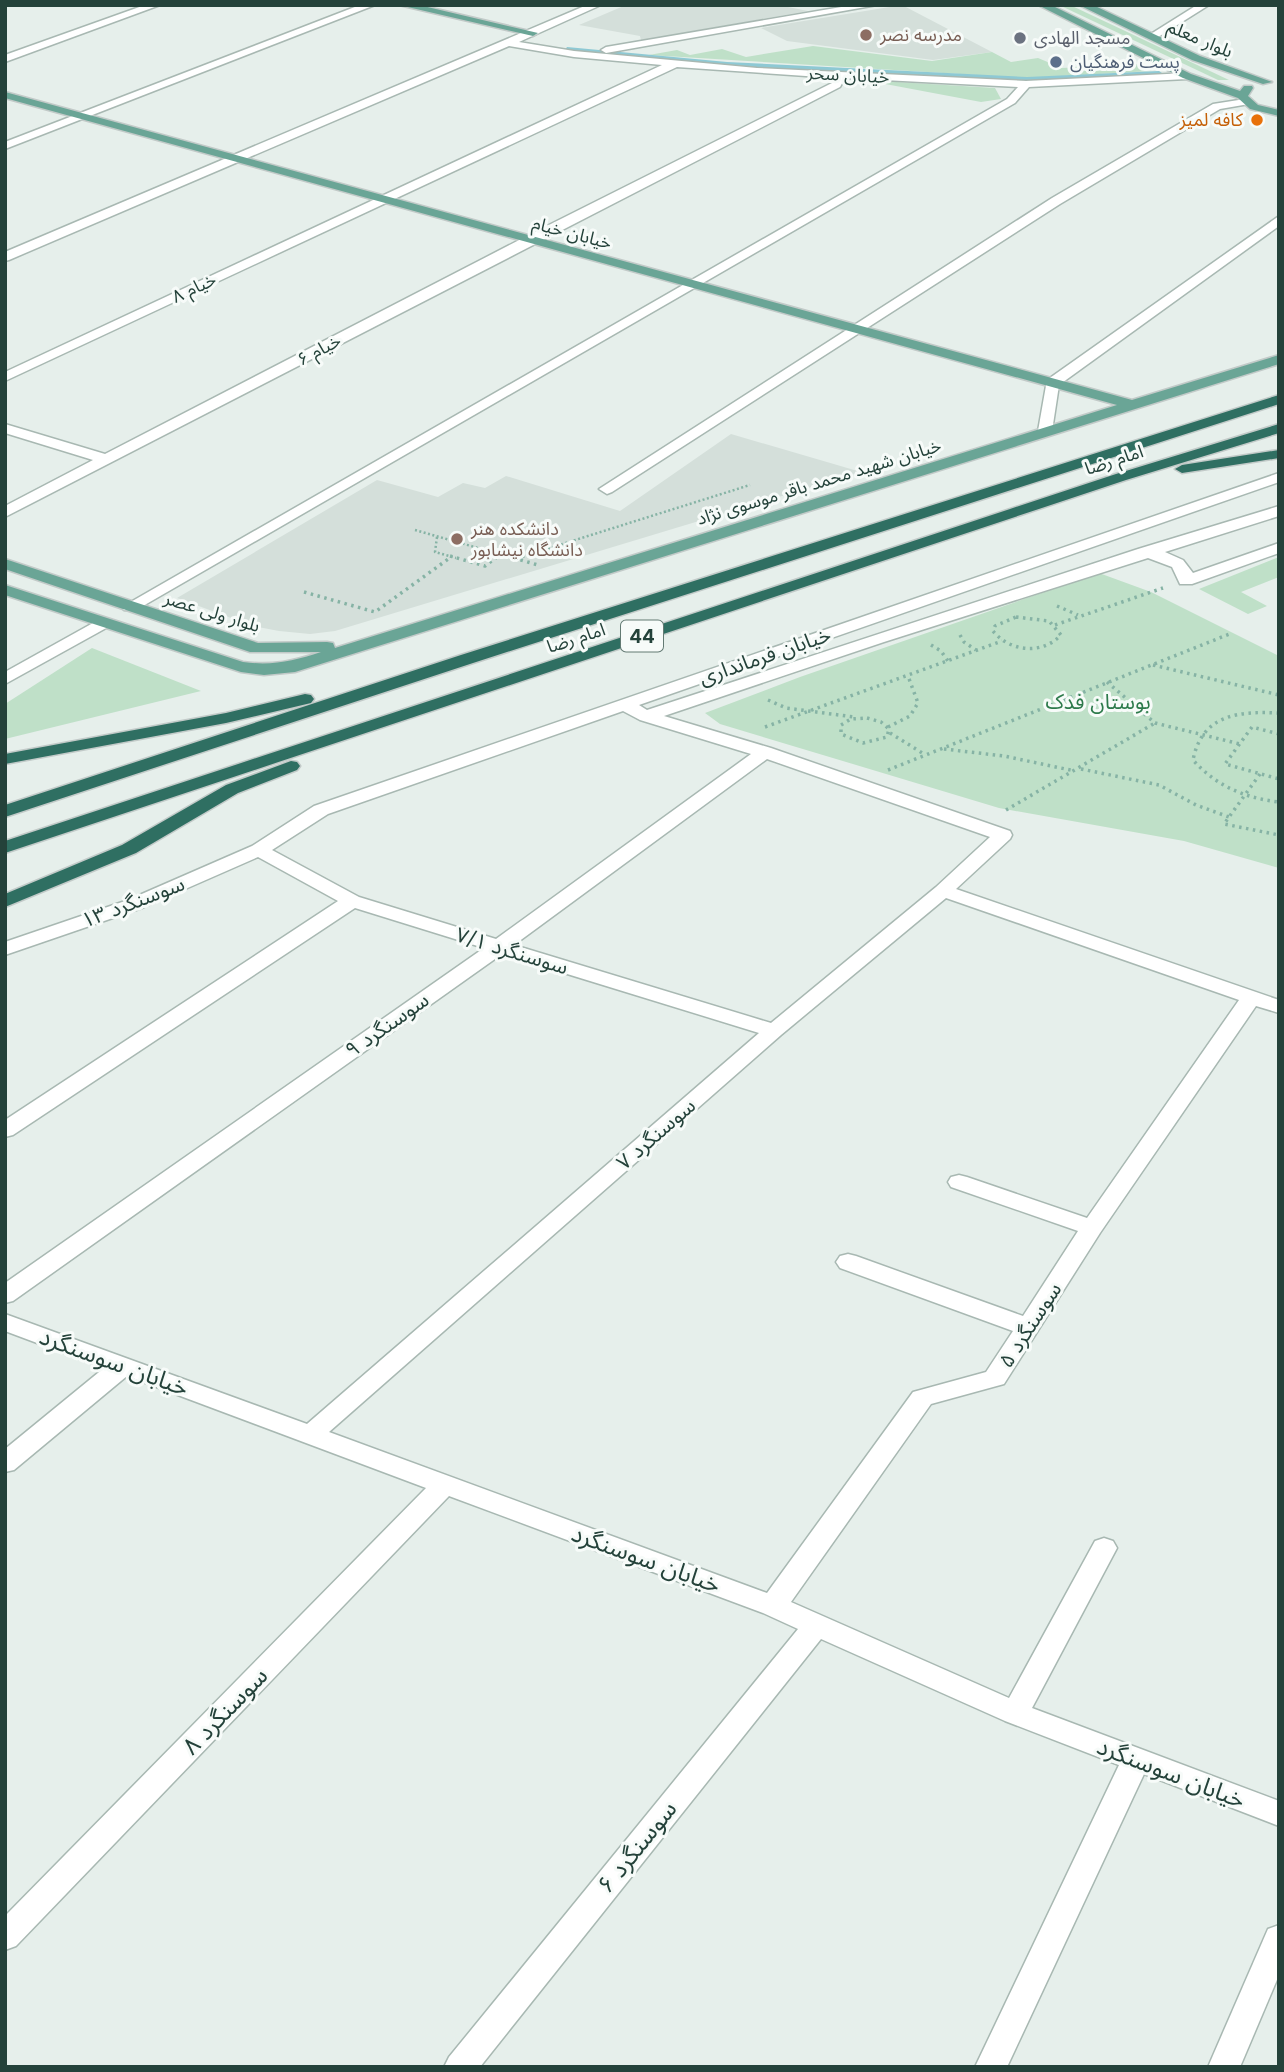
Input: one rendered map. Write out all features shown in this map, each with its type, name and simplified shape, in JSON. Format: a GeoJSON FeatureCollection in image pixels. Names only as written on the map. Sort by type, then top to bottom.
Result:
{"type":"FeatureCollection","features":[{"type":"Feature","properties":{"kind":"highway","name":"امام رضا"},"geometry":{"type":"LineString","coordinates":[[5,811],[467,659],[1279,399]]}},
{"type":"Feature","properties":{"kind":"highway","name":"امام رضا"},"geometry":{"type":"LineString","coordinates":[[5,847],[1121,477],[1279,428]]}},
{"type":"Feature","properties":{"kind":"highway"},"geometry":{"type":"LineString","coordinates":[[1121,477],[1279,454]]}},
{"type":"Feature","properties":{"kind":"highway"},"geometry":{"type":"LineString","coordinates":[[5,758],[226,718],[467,659]]}},
{"type":"Feature","properties":{"kind":"highway"},"geometry":{"type":"LineString","coordinates":[[5,901],[33,892],[129,849],[232,789],[503,682]]}},
{"type":"Feature","properties":{"kind":"main road"},"geometry":{"type":"LineString","coordinates":[[404,5],[533,33]]}},
{"type":"Feature","properties":{"kind":"main road","name":"بلوار معلم"},"geometry":{"type":"LineString","coordinates":[[1043,5],[1188,76],[1279,113]]}},
{"type":"Feature","properties":{"kind":"main road","name":"بلوار معلم"},"geometry":{"type":"LineString","coordinates":[[1084,5],[1207,62],[1273,82]]}},
{"type":"Feature","properties":{"kind":"main road"},"geometry":{"type":"LineString","coordinates":[[1243,99],[1247,88],[1273,82]]}},
{"type":"Feature","properties":{"kind":"main road","name":"خیابان خیام"},"geometry":{"type":"LineString","coordinates":[[5,95],[1130,404]]}},
{"type":"Feature","properties":{"kind":"main road","name":"خیابان شهید محمد باقر موسوی نژاد"},"geometry":{"type":"LineString","coordinates":[[370,643],[1279,359]]}},
{"type":"Feature","properties":{"kind":"main road","name":"بلوار ولی عصر"},"geometry":{"type":"LineString","coordinates":[[5,564],[256,648],[296,649],[370,643]]}},
{"type":"Feature","properties":{"kind":"main road"},"geometry":{"type":"LineString","coordinates":[[5,590],[206,657],[264,670],[289,668],[370,643]]}},
{"type":"Feature","properties":{"kind":"main road"},"geometry":{"type":"LineString","coordinates":[[102,623],[130,607]]}},
{"type":"Feature","properties":{"kind":"street"},"geometry":{"type":"LineString","coordinates":[[5,59],[155,5]]}},
{"type":"Feature","properties":{"kind":"street"},"geometry":{"type":"LineString","coordinates":[[5,146],[370,5]]}},
{"type":"Feature","properties":{"kind":"street"},"geometry":{"type":"LineString","coordinates":[[5,257],[596,5]]}},
{"type":"Feature","properties":{"kind":"street"},"geometry":{"type":"LineString","coordinates":[[606,50],[872,5]]}},
{"type":"Feature","properties":{"kind":"street"},"geometry":{"type":"LineString","coordinates":[[1151,37],[1204,5]]}},
{"type":"Feature","properties":{"kind":"street","name":"خیابان سحر"},"geometry":{"type":"LineString","coordinates":[[509,43],[574,54],[757,71],[1026,84],[1188,76]]}},
{"type":"Feature","properties":{"kind":"street","name":"خیام ۸"},"geometry":{"type":"LineString","coordinates":[[5,377],[674,64]]}},
{"type":"Feature","properties":{"kind":"street","name":"خیام ۶"},"geometry":{"type":"LineString","coordinates":[[5,512],[531,239],[836,85],[842,75]]}},
{"type":"Feature","properties":{"kind":"street"},"geometry":{"type":"LineString","coordinates":[[130,607],[1011,101],[1026,84]]}},
{"type":"Feature","properties":{"kind":"street"},"geometry":{"type":"LineString","coordinates":[[607,489],[1056,201],[1217,106],[1243,99]]}},
{"type":"Feature","properties":{"kind":"street"},"geometry":{"type":"LineString","coordinates":[[1045,431],[1052,383],[1279,220]]}},
{"type":"Feature","properties":{"kind":"street"},"geometry":{"type":"LineString","coordinates":[[5,428],[107,460]]}},
{"type":"Feature","properties":{"kind":"street","name":"خیابان فرمانداری"},"geometry":{"type":"LineString","coordinates":[[259,850],[321,810],[1279,477]]}},
{"type":"Feature","properties":{"kind":"street"},"geometry":{"type":"LineString","coordinates":[[646,716],[1144,552],[1278,512]]}},
{"type":"Feature","properties":{"kind":"street"},"geometry":{"type":"LineString","coordinates":[[1277,530],[1271,520],[1278,512]]}},
{"type":"Feature","properties":{"kind":"street"},"geometry":{"type":"LineString","coordinates":[[1144,552],[1170,559],[1182,566],[1186,572],[1186,580],[1279,548]]}},
{"type":"Feature","properties":{"kind":"street"},"geometry":{"type":"LineString","coordinates":[[5,679],[102,623]]}},
{"type":"Feature","properties":{"kind":"street"},"geometry":{"type":"LineString","coordinates":[[626,705],[646,716],[765,752],[977,826]]}},
{"type":"Feature","properties":{"kind":"street","name":"سوسنگرد ۹"},"geometry":{"type":"LineString","coordinates":[[5,1295],[498,947],[765,752]]}},
{"type":"Feature","properties":{"kind":"street","name":"سوسنگرد ۷"},"geometry":{"type":"LineString","coordinates":[[310,1435],[774,1031],[943,891],[1003,835],[977,826]]}},
{"type":"Feature","properties":{"kind":"street","name":"سوسنگرد ۷/۱"},"geometry":{"type":"LineString","coordinates":[[259,850],[352,901],[774,1031]]}},
{"type":"Feature","properties":{"kind":"street","name":"سوسنگرد ۱۳"},"geometry":{"type":"LineString","coordinates":[[5,949],[135,904],[259,850]]}},
{"type":"Feature","properties":{"kind":"street"},"geometry":{"type":"LineString","coordinates":[[943,891],[1279,1007]]}},
{"type":"Feature","properties":{"kind":"street"},"geometry":{"type":"LineString","coordinates":[[5,1130],[352,901]]}},
{"type":"Feature","properties":{"kind":"street","name":"سوسنگرد ۵"},"geometry":{"type":"LineString","coordinates":[[773,1606],[922,1398],[995,1378],[1092,1228],[1251,998]]}},
{"type":"Feature","properties":{"kind":"street"},"geometry":{"type":"LineString","coordinates":[[959,1182],[1092,1228]]}},
{"type":"Feature","properties":{"kind":"street"},"geometry":{"type":"LineString","coordinates":[[848,1262],[1028,1327]]}},
{"type":"Feature","properties":{"kind":"street","name":"خیابان سوسنگرد"},"geometry":{"type":"LineString","coordinates":[[5,1322],[773,1606],[815,1627],[1015,1713],[1279,1814]]}},
{"type":"Feature","properties":{"kind":"street"},"geometry":{"type":"LineString","coordinates":[[5,1463],[123,1366]]}},
{"type":"Feature","properties":{"kind":"street","name":"سوسنگرد ۸"},"geometry":{"type":"LineString","coordinates":[[5,1937],[444,1485]]}},
{"type":"Feature","properties":{"kind":"street"},"geometry":{"type":"LineString","coordinates":[[1015,1713],[1104,1548]]}},
{"type":"Feature","properties":{"kind":"street","name":"سوسنگرد ۶"},"geometry":{"type":"LineString","coordinates":[[460,2067],[815,1627]]}},
{"type":"Feature","properties":{"kind":"street"},"geometry":{"type":"LineString","coordinates":[[991,2067],[1136,1760]]}},
{"type":"Feature","properties":{"kind":"street"},"geometry":{"type":"LineString","coordinates":[[1224,2067],[1279,1938]]}},
{"type":"Feature","properties":{"kind":"path"},"geometry":{"type":"LineString","coordinates":[[515,559],[750,485]]}},
{"type":"Feature","properties":{"kind":"path"},"geometry":{"type":"LineString","coordinates":[[415,530],[546,567]]}},
{"type":"Feature","properties":{"kind":"path"},"geometry":{"type":"LineString","coordinates":[[437,537],[435,552],[485,565],[501,554]]}},
{"type":"Feature","properties":{"kind":"path"},"geometry":{"type":"LineString","coordinates":[[304,592],[375,612],[451,556]]}},
{"type":"Feature","properties":{"kind":"path"},"geometry":{"type":"LineString","coordinates":[[1055,625],[1061,635],[1052,645],[1043,647],[1021,648],[1002,641],[993,631],[995,626],[1007,618],[1027,617],[1055,625],[1186,580]]}},
{"type":"Feature","properties":{"kind":"path"},"geometry":{"type":"LineString","coordinates":[[855,783],[1232,633]]}},
{"type":"Feature","properties":{"kind":"path"},"geometry":{"type":"LineString","coordinates":[[729,741],[1002,641]]}},
{"type":"Feature","properties":{"kind":"path"},"geometry":{"type":"LineString","coordinates":[[1152,664],[1279,695]]}},
{"type":"Feature","properties":{"kind":"path"},"geometry":{"type":"LineString","coordinates":[[859,718],[841,725],[841,734],[845,738],[858,743],[875,743],[887,737],[889,730],[910,716],[918,703],[908,676]]}},
{"type":"Feature","properties":{"kind":"path"},"geometry":{"type":"LineString","coordinates":[[758,678],[764,696],[771,703],[807,711],[874,719],[924,754]]}},
{"type":"Feature","properties":{"kind":"path"},"geometry":{"type":"LineString","coordinates":[[1107,682],[1154,723],[1240,744]]}},
{"type":"Feature","properties":{"kind":"path"},"geometry":{"type":"LineString","coordinates":[[1279,713],[1234,714],[1212,723],[1196,743],[1193,760],[1203,774],[1216,784],[1279,802]]}},
{"type":"Feature","properties":{"kind":"path"},"geometry":{"type":"LineString","coordinates":[[977,826],[1078,770],[1154,723]]}},
{"type":"Feature","properties":{"kind":"path"},"geometry":{"type":"LineString","coordinates":[[1279,734],[1252,727],[1225,764],[1279,779]]}},
{"type":"Feature","properties":{"kind":"path"},"geometry":{"type":"LineString","coordinates":[[940,749],[1004,755],[1159,785],[1196,805],[1229,817]]}},
{"type":"Feature","properties":{"kind":"path"},"geometry":{"type":"LineString","coordinates":[[1260,774],[1224,824],[1279,835]]}},
{"type":"Feature","properties":{"kind":"shaded area"},"geometry":{"type":"Polygon","coordinates":[[[626,5],[778,5],[808,11],[641,40],[640,36],[579,25],[626,5]]]}},
{"type":"Feature","properties":{"kind":"shaded area","name":"مدرسه نصر"},"geometry":{"type":"Polygon","coordinates":[[[902,5],[992,52],[933,60],[787,41],[761,28],[902,5]]]}},
{"type":"Feature","properties":{"kind":"shaded area","name":"دانشکده هنر دانشگاه نیشابور"},"geometry":{"type":"Polygon","coordinates":[[[731,434],[861,472],[335,631],[310,634],[253,626],[177,598],[377,480],[438,497],[463,483],[485,488],[506,476],[620,511],[731,434]]]}},
{"type":"Feature","properties":{"kind":"green space"},"geometry":{"type":"Polygon","coordinates":[[[1059,5],[1070,5],[1229,80],[1218,80],[1059,5]]]}},
{"type":"Feature","properties":{"kind":"green space"},"geometry":{"type":"Polygon","coordinates":[[[813,46],[932,61],[992,52],[1011,62],[1038,58],[1062,68],[1140,64],[1152,71],[1027,78],[649,55],[677,50],[690,55],[722,49],[746,57],[813,46]]]}},
{"type":"Feature","properties":{"kind":"green space"},"geometry":{"type":"Polygon","coordinates":[[[864,80],[995,88],[1001,99],[981,102],[864,80]]]}},
{"type":"Feature","properties":{"kind":"green space"},"geometry":{"type":"Polygon","coordinates":[[[1279,557],[1279,577],[1241,592],[1267,606],[1248,614],[1199,589],[1279,557]]]}},
{"type":"Feature","properties":{"kind":"green space","name":"بوستان فدک"},"geometry":{"type":"Polygon","coordinates":[[[1099,573],[1151,592],[1279,656],[1279,868],[1184,841],[999,808],[720,724],[705,713],[800,677],[1099,573]]]}},
{"type":"Feature","properties":{"kind":"green space"},"geometry":{"type":"Polygon","coordinates":[[[92,648],[201,691],[5,739],[5,704],[92,648]]]}},
{"type":"Feature","properties":{"kind":"waterway"},"geometry":{"type":"LineString","coordinates":[[567,49],[727,64],[1027,79],[1159,73]]}},
{"type":"Feature","properties":{"kind":"place","name":"مدرسه نصر"},"geometry":{"type":"Point","coordinates":[866,35]}},
{"type":"Feature","properties":{"kind":"place","name":"مسجد الهادی"},"geometry":{"type":"Point","coordinates":[1020,38]}},
{"type":"Feature","properties":{"kind":"place","name":"پست فرهنگیان"},"geometry":{"type":"Point","coordinates":[1056,62]}},
{"type":"Feature","properties":{"kind":"place","name":"کافه لمیز"},"geometry":{"type":"Point","coordinates":[1257,120]}},
{"type":"Feature","properties":{"kind":"place","name":"دانشکده هنر دانشگاه نیشابور"},"geometry":{"type":"Point","coordinates":[457,539]}}]}
